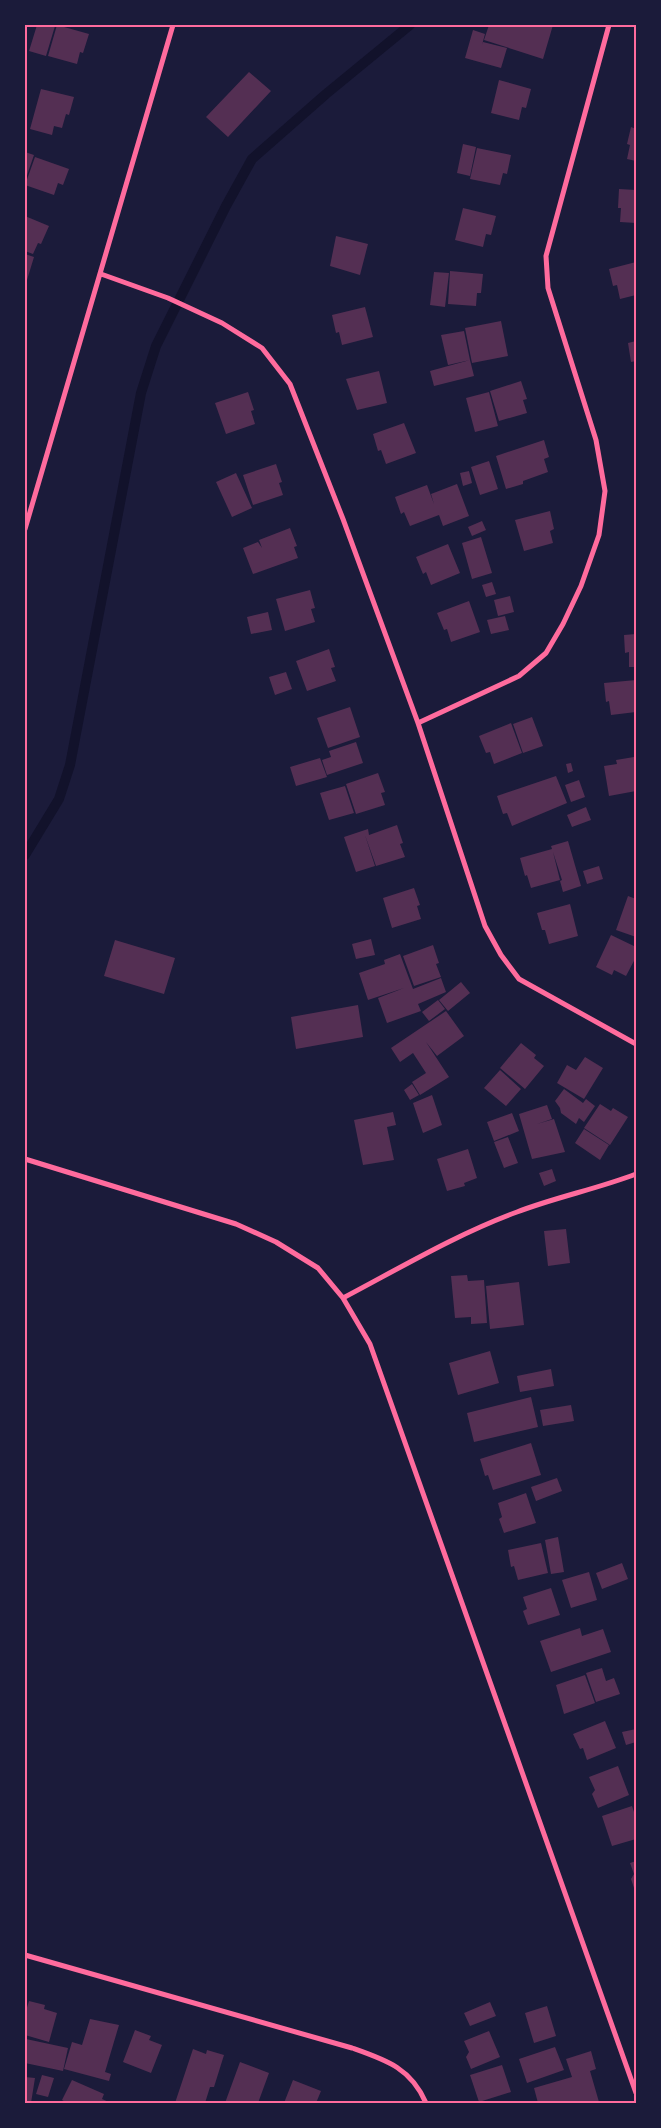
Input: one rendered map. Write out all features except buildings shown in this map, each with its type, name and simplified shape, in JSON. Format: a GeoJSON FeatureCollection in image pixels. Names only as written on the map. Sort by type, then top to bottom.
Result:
{"type":"FeatureCollection","features":[{"type":"Feature","properties":{"kind":"street"},"geometry":{"type":"LineString","coordinates":[[25,529],[174,25]]}},
{"type":"Feature","properties":{"kind":"street"},"geometry":{"type":"LineString","coordinates":[[418,723],[518,676],[546,653],[563,624],[581,586],[599,534],[605,491],[596,440],[548,288],[546,256],[609,25]]}},
{"type":"Feature","properties":{"kind":"street"},"geometry":{"type":"LineString","coordinates":[[101,274],[168,298],[222,323],[262,348],[290,384],[343,519],[418,723],[485,926],[501,954],[520,979],[636,1044]]}},
{"type":"Feature","properties":{"kind":"street"},"geometry":{"type":"LineString","coordinates":[[25,1159],[236,1224],[276,1242],[318,1268],[343,1298],[370,1344],[636,2093]]}},
{"type":"Feature","properties":{"kind":"street"},"geometry":{"type":"LineString","coordinates":[[343,1298],[466,1235],[517,1212],[636,1174]]}},
{"type":"Feature","properties":{"kind":"street"},"geometry":{"type":"LineString","coordinates":[[25,1955],[352,2048],[384,2059],[409,2077],[419,2087],[426,2103]]}},
{"type":"Feature","properties":{"kind":"waterway"},"geometry":{"type":"LineString","coordinates":[[25,855],[59,799],[70,765],[141,393],[156,346],[226,206],[252,159],[326,94],[410,25]]}}]}
